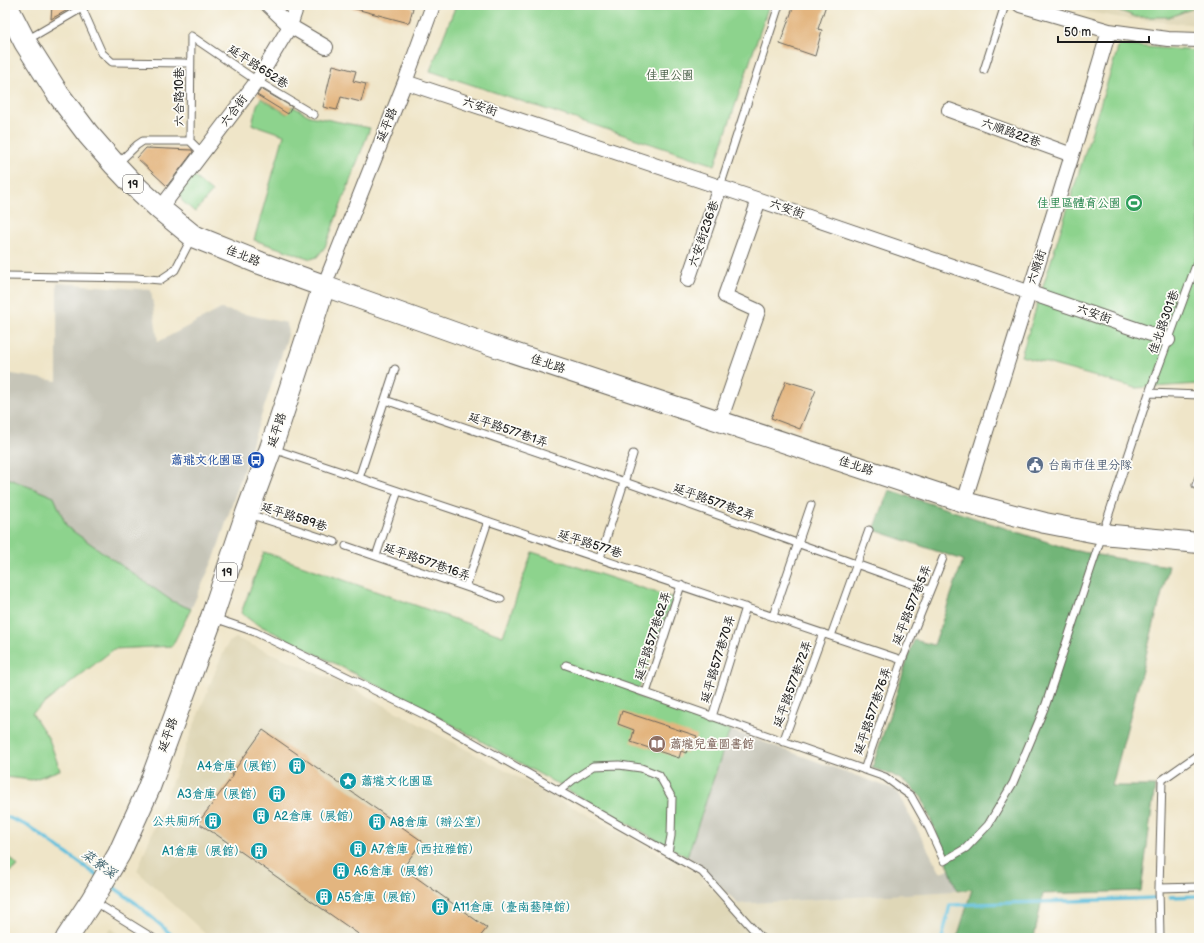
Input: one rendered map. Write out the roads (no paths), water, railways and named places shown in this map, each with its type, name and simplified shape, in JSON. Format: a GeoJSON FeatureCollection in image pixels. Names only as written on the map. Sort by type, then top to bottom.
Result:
{"type":"FeatureCollection","features":[{"type":"Feature","properties":{"kind":"main road","name":"佳北路"},"geometry":{"type":"LineString","coordinates":[[6,5],[24,42],[58,94],[88,134],[133,184],[160,209],[193,236],[260,263],[324,286]]}},
{"type":"Feature","properties":{"kind":"main road","name":"延平路"},"geometry":{"type":"LineString","coordinates":[[92,900],[119,854],[148,790],[212,617],[247,513],[271,448],[324,286]]}},
{"type":"Feature","properties":{"kind":"main road","name":"19"},"geometry":{"type":"LineString","coordinates":[[67,938],[92,900]]}},
{"type":"Feature","properties":{"kind":"street"},"geometry":{"type":"LineString","coordinates":[[268,5],[290,26],[326,47]]}},
{"type":"Feature","properties":{"kind":"street","name":"六合街"},"geometry":{"type":"LineString","coordinates":[[160,209],[257,81],[290,26],[297,5]]}},
{"type":"Feature","properties":{"kind":"street","name":"延平路"},"geometry":{"type":"LineString","coordinates":[[324,286],[405,82],[433,5]]}},
{"type":"Feature","properties":{"kind":"street"},"geometry":{"type":"LineString","coordinates":[[1020,5],[1109,32],[1168,39],[1199,40]]}},
{"type":"Feature","properties":{"kind":"street","name":"六順街"},"geometry":{"type":"LineString","coordinates":[[964,502],[1109,32]]}},
{"type":"Feature","properties":{"kind":"street","name":"六安街"},"geometry":{"type":"LineString","coordinates":[[405,82],[759,200],[1168,340]]}},
{"type":"Feature","properties":{"kind":"street","name":"六順路22巷"},"geometry":{"type":"LineString","coordinates":[[949,110],[1072,155]]}},
{"type":"Feature","properties":{"kind":"street","name":"六安街236巷"},"geometry":{"type":"LineString","coordinates":[[688,280],[720,187]]}},
{"type":"Feature","properties":{"kind":"street"},"geometry":{"type":"LineString","coordinates":[[720,421],[758,311],[725,296],[759,200]]}},
{"type":"Feature","properties":{"kind":"street","name":"佳北路"},"geometry":{"type":"LineString","coordinates":[[324,286],[490,345],[964,502],[1045,523],[1102,534],[1199,543]]}},
{"type":"Feature","properties":{"kind":"lane"},"geometry":{"type":"LineString","coordinates":[[720,187],[779,5]]}},
{"type":"Feature","properties":{"kind":"lane"},"geometry":{"type":"LineString","coordinates":[[984,70],[1005,5]]}},
{"type":"Feature","properties":{"kind":"lane"},"geometry":{"type":"LineString","coordinates":[[24,42],[84,6],[102,53],[112,62],[185,63]]}},
{"type":"Feature","properties":{"kind":"lane","name":"延平路652巷"},"geometry":{"type":"LineString","coordinates":[[191,36],[257,81],[314,115]]}},
{"type":"Feature","properties":{"kind":"lane","name":"六合路10巷"},"geometry":{"type":"LineString","coordinates":[[191,36],[190,141],[202,153]]}},
{"type":"Feature","properties":{"kind":"lane"},"geometry":{"type":"LineString","coordinates":[[115,165],[144,141],[190,141]]}},
{"type":"Feature","properties":{"kind":"lane"},"geometry":{"type":"LineString","coordinates":[[5,276],[136,278],[160,280],[175,270],[193,236]]}},
{"type":"Feature","properties":{"kind":"lane","name":"佳北路301巷"},"geometry":{"type":"LineString","coordinates":[[864,770],[885,777],[911,796],[929,828],[944,861],[966,848],[988,825],[1013,783],[1046,704],[1149,394],[1199,257]]}},
{"type":"Feature","properties":{"kind":"lane"},"geometry":{"type":"LineString","coordinates":[[359,478],[395,369]]}},
{"type":"Feature","properties":{"kind":"lane"},"geometry":{"type":"LineString","coordinates":[[1149,394],[1199,395]]}},
{"type":"Feature","properties":{"kind":"lane","name":"延平路577巷1弄"},"geometry":{"type":"LineString","coordinates":[[385,400],[624,482]]}},
{"type":"Feature","properties":{"kind":"lane","name":"延平路577巷"},"geometry":{"type":"LineString","coordinates":[[271,448],[902,660]]}},
{"type":"Feature","properties":{"kind":"lane"},"geometry":{"type":"LineString","coordinates":[[600,558],[633,454]]}},
{"type":"Feature","properties":{"kind":"lane"},"geometry":{"type":"LineString","coordinates":[[1196,485],[1199,476]]}},
{"type":"Feature","properties":{"kind":"lane","name":"延平路577巷2弄"},"geometry":{"type":"LineString","coordinates":[[624,482],[929,590]]}},
{"type":"Feature","properties":{"kind":"lane"},"geometry":{"type":"LineString","coordinates":[[376,556],[398,491]]}},
{"type":"Feature","properties":{"kind":"lane"},"geometry":{"type":"LineString","coordinates":[[773,616],[810,505]]}},
{"type":"Feature","properties":{"kind":"lane","name":"延平路589巷"},"geometry":{"type":"LineString","coordinates":[[247,513],[335,542]]}},
{"type":"Feature","properties":{"kind":"lane"},"geometry":{"type":"LineString","coordinates":[[466,587],[488,521]]}},
{"type":"Feature","properties":{"kind":"lane"},"geometry":{"type":"LineString","coordinates":[[831,636],[869,530]]}},
{"type":"Feature","properties":{"kind":"lane","name":"延平路577巷16弄"},"geometry":{"type":"LineString","coordinates":[[346,546],[501,599]]}},
{"type":"Feature","properties":{"kind":"lane","name":"延平路577巷5弄"},"geometry":{"type":"LineString","coordinates":[[902,660],[943,558]]}},
{"type":"Feature","properties":{"kind":"lane","name":"延平路577巷62弄"},"geometry":{"type":"LineString","coordinates":[[646,693],[681,585]]}},
{"type":"Feature","properties":{"kind":"lane","name":"延平路577巷70弄"},"geometry":{"type":"LineString","coordinates":[[712,717],[746,607]]}},
{"type":"Feature","properties":{"kind":"lane"},"geometry":{"type":"LineString","coordinates":[[212,617],[255,632],[424,714],[668,852],[702,872],[761,938]]}},
{"type":"Feature","properties":{"kind":"lane","name":"延平路577巷72弄"},"geometry":{"type":"LineString","coordinates":[[783,742],[823,633]]}},
{"type":"Feature","properties":{"kind":"lane","name":"延平路577巷76弄"},"geometry":{"type":"LineString","coordinates":[[864,770],[902,660]]}},
{"type":"Feature","properties":{"kind":"lane"},"geometry":{"type":"LineString","coordinates":[[566,665],[864,770]]}},
{"type":"Feature","properties":{"kind":"lane"},"geometry":{"type":"LineString","coordinates":[[1160,938],[1159,888],[1162,780],[1199,754]]}},
{"type":"Feature","properties":{"kind":"lane"},"geometry":{"type":"LineString","coordinates":[[559,790],[594,766],[619,765],[641,768],[659,775],[672,798],[668,852]]}},
{"type":"Feature","properties":{"kind":"lane"},"geometry":{"type":"LineString","coordinates":[[1159,888],[1199,886]]}},
{"type":"Feature","properties":{"kind":"lane"},"geometry":{"type":"LineString","coordinates":[[92,900],[153,938]]}},
{"type":"Feature","properties":{"kind":"waterway","name":"菜寮溪"},"geometry":{"type":"LineString","coordinates":[[5,816],[28,826],[98,876]]}},
{"type":"Feature","properties":{"kind":"waterway","name":"菜寮溪"},"geometry":{"type":"LineString","coordinates":[[109,884],[137,904],[175,938]]}},
{"type":"Feature","properties":{"kind":"waterway"},"geometry":{"type":"LineString","coordinates":[[1170,897],[1199,896]]}},
{"type":"Feature","properties":{"kind":"waterway"},"geometry":{"type":"LineString","coordinates":[[942,938],[950,905],[1156,898]]}},
{"type":"Feature","properties":{"kind":"place","name":"佳里區體育公園"},"geometry":{"type":"Point","coordinates":[1134,203]}},
{"type":"Feature","properties":{"kind":"place","name":"蕭瓏文化園區"},"geometry":{"type":"Point","coordinates":[256,460]}},
{"type":"Feature","properties":{"kind":"place","name":"台南市佳里分隊"},"geometry":{"type":"Point","coordinates":[1035,465]}},
{"type":"Feature","properties":{"kind":"place","name":"蕭壠兒童圖書館"},"geometry":{"type":"Point","coordinates":[657,744]}},
{"type":"Feature","properties":{"kind":"place","name":"A4倉庫（展館）"},"geometry":{"type":"Point","coordinates":[297,766]}},
{"type":"Feature","properties":{"kind":"place","name":"蕭壠文化園區"},"geometry":{"type":"Point","coordinates":[348,781]}},
{"type":"Feature","properties":{"kind":"place","name":"A3倉庫（展館）"},"geometry":{"type":"Point","coordinates":[277,794]}},
{"type":"Feature","properties":{"kind":"place","name":"A2倉庫（展館）"},"geometry":{"type":"Point","coordinates":[261,816]}},
{"type":"Feature","properties":{"kind":"place","name":"公共廁所"},"geometry":{"type":"Point","coordinates":[213,821]}},
{"type":"Feature","properties":{"kind":"place","name":"A8倉庫（辦公室）"},"geometry":{"type":"Point","coordinates":[377,822]}},
{"type":"Feature","properties":{"kind":"place","name":"A7倉庫（西拉雅館）"},"geometry":{"type":"Point","coordinates":[358,849]}},
{"type":"Feature","properties":{"kind":"place","name":"A1倉庫（展館）"},"geometry":{"type":"Point","coordinates":[259,851]}},
{"type":"Feature","properties":{"kind":"place","name":"A6倉庫（展館）"},"geometry":{"type":"Point","coordinates":[341,871]}},
{"type":"Feature","properties":{"kind":"place","name":"A5倉庫（展館）"},"geometry":{"type":"Point","coordinates":[324,897]}},
{"type":"Feature","properties":{"kind":"place","name":"A11倉庫（臺南藝陣館）"},"geometry":{"type":"Point","coordinates":[440,907]}},
{"type":"Feature","properties":{"kind":"park label","name":"佳里公園"},"geometry":{"type":"Point","coordinates":[670,75]}}]}
